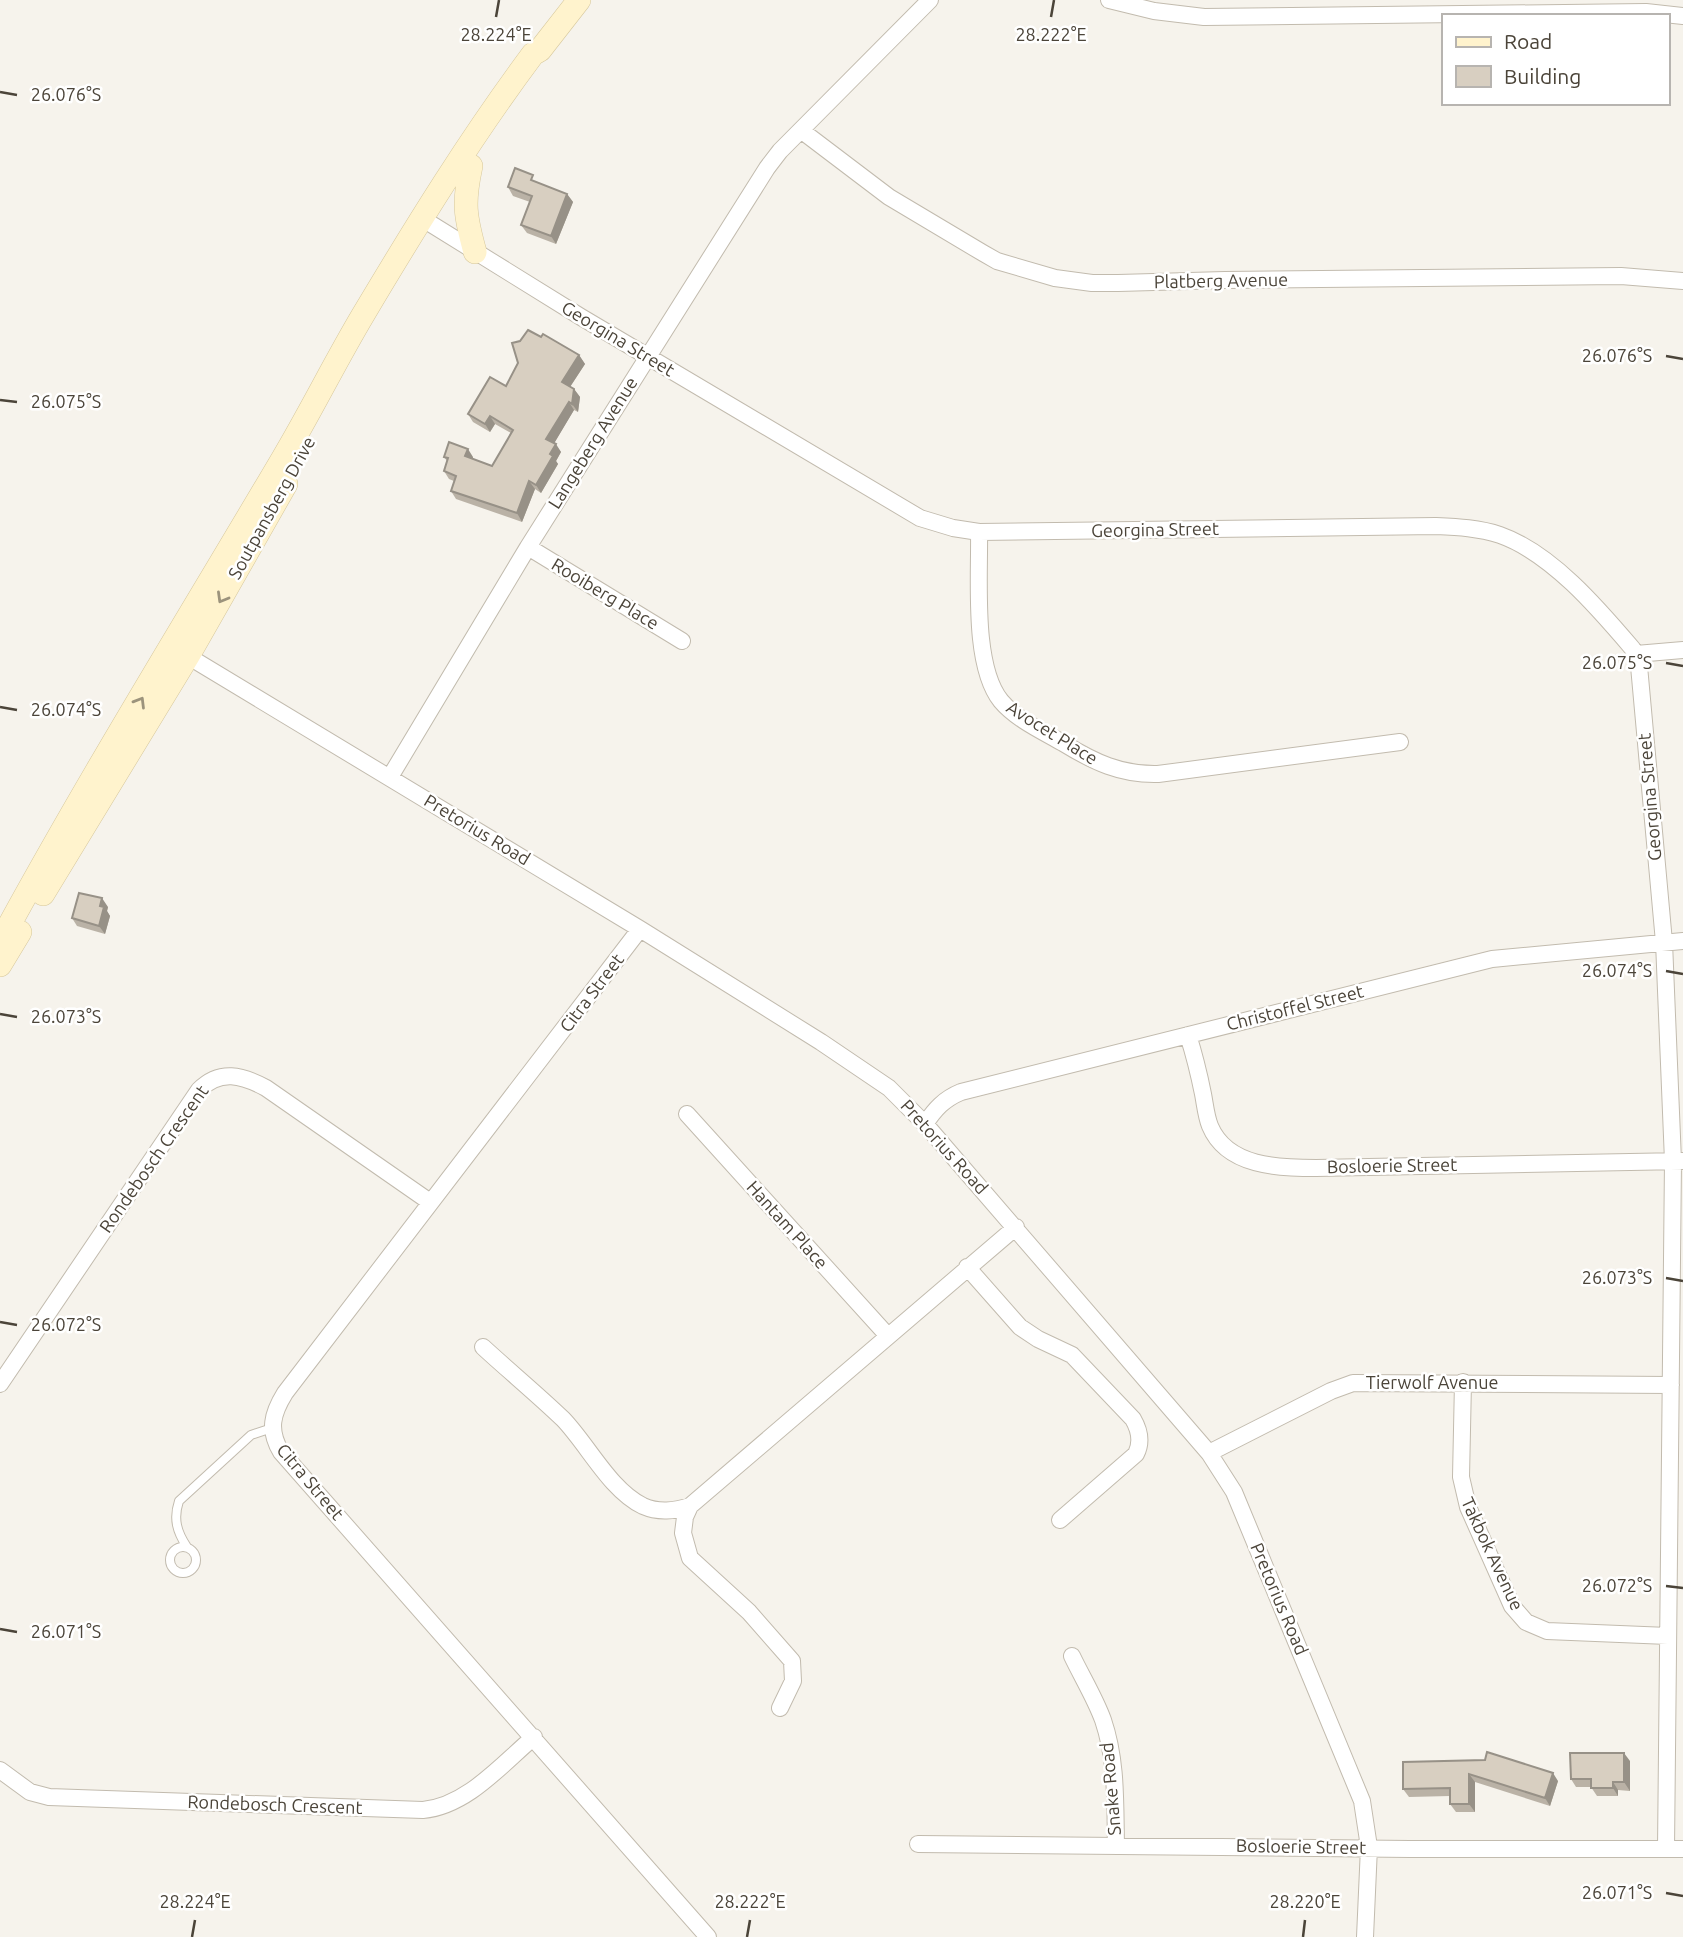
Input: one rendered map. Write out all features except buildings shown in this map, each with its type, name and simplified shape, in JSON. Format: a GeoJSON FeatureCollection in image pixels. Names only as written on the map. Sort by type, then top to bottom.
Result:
{"type":"FeatureCollection","features":[{"type":"Feature","properties":{"kind":"street","name":"Soutpansberg Drive"},"geometry":{"type":"LineString","coordinates":[[429,222],[460,158],[533,54],[540,50],[579,0]]}},
{"type":"Feature","properties":{"kind":"street","name":"Langeberg Avenue"},"geometry":{"type":"LineString","coordinates":[[390,777],[528,547],[766,168],[930,0]]}},
{"type":"Feature","properties":{"kind":"street"},"geometry":{"type":"LineString","coordinates":[[1109,0],[1154,11],[1204,17],[1442,14]]}},
{"type":"Feature","properties":{"kind":"street"},"geometry":{"type":"LineString","coordinates":[[1469,14],[1664,14]]}},
{"type":"Feature","properties":{"kind":"street","name":"Soutpansberg Drive"},"geometry":{"type":"LineString","coordinates":[[0,942],[180,652],[362,316],[471,166],[539,58],[540,50]]}},
{"type":"Feature","properties":{"kind":"street","name":"Platberg Avenue"},"geometry":{"type":"LineString","coordinates":[[802,131],[889,197],[998,261],[1072,281],[1118,283],[1621,276],[1683,281]]}},
{"type":"Feature","properties":{"kind":"street"},"geometry":{"type":"LineString","coordinates":[[471,166],[465,195],[465,211],[475,252]]}},
{"type":"Feature","properties":{"kind":"street","name":"Georgina Street"},"geometry":{"type":"LineString","coordinates":[[429,222],[647,357],[920,518],[953,528],[979,532],[1436,526],[1483,530],[1519,543],[1544,560],[1590,602],[1636,654],[1664,942],[1678,1161],[1671,1385],[1666,1849]]}},
{"type":"Feature","properties":{"kind":"street","name":"Avocet Place"},"geometry":{"type":"LineString","coordinates":[[979,532],[983,663],[994,692],[1015,714],[1094,762],[1127,773],[1158,774],[1400,742]]}},
{"type":"Feature","properties":{"kind":"street","name":"Rooiberg Place"},"geometry":{"type":"LineString","coordinates":[[528,547],[682,641]]}},
{"type":"Feature","properties":{"kind":"street"},"geometry":{"type":"LineString","coordinates":[[1636,654],[1683,650]]}},
{"type":"Feature","properties":{"kind":"street","name":"Pretorius Road"},"geometry":{"type":"LineString","coordinates":[[180,652],[640,929],[873,1076],[925,1124],[1209,1453],[1234,1492],[1356,1783],[1364,1810],[1368,1847],[1365,1937]]}},
{"type":"Feature","properties":{"kind":"street","name":"Soutpansberg Drive"},"geometry":{"type":"LineString","coordinates":[[0,965],[66,839]]}},
{"type":"Feature","properties":{"kind":"street","name":"Citra Street"},"geometry":{"type":"LineString","coordinates":[[640,929],[285,1393],[272,1417],[272,1429],[274,1440],[282,1451],[708,1937]]}},
{"type":"Feature","properties":{"kind":"street","name":"Christoffel Street"},"geometry":{"type":"LineString","coordinates":[[925,1124],[948,1097],[961,1092],[1504,956],[1683,941]]}},
{"type":"Feature","properties":{"kind":"street","name":"Bosloerie Street"},"geometry":{"type":"LineString","coordinates":[[1188,1035],[1210,1126],[1220,1142],[1238,1156],[1259,1164],[1280,1168],[1316,1168],[1678,1161]]}},
{"type":"Feature","properties":{"kind":"street","name":"Rondebosch Crescent"},"geometry":{"type":"LineString","coordinates":[[0,1384],[199,1090],[218,1076],[240,1077],[266,1088],[430,1202]]}},
{"type":"Feature","properties":{"kind":"street","name":"Hantam Place"},"geometry":{"type":"LineString","coordinates":[[687,1114],[888,1336]]}},
{"type":"Feature","properties":{"kind":"street"},"geometry":{"type":"LineString","coordinates":[[780,1709],[793,1681],[792,1661],[749,1612],[690,1558],[683,1533],[690,1506],[1016,1227]]}},
{"type":"Feature","properties":{"kind":"street"},"geometry":{"type":"LineString","coordinates":[[967,1267],[1020,1327],[1038,1339],[1067,1351],[1138,1427],[1139,1447],[1136,1454],[1060,1520]]}},
{"type":"Feature","properties":{"kind":"street"},"geometry":{"type":"LineString","coordinates":[[483,1347],[563,1420],[630,1497],[652,1509],[664,1511],[690,1506]]}},
{"type":"Feature","properties":{"kind":"street","name":"Tierwolf Avenue"},"geometry":{"type":"LineString","coordinates":[[1209,1453],[1346,1385],[1373,1382],[1463,1382],[1671,1385]]}},
{"type":"Feature","properties":{"kind":"street","name":"Takbok Avenue"},"geometry":{"type":"LineString","coordinates":[[1463,1382],[1461,1477],[1464,1493],[1473,1520],[1518,1614],[1535,1628],[1547,1631],[1668,1636]]}},
{"type":"Feature","properties":{"kind":"street","name":"Snake Road"},"geometry":{"type":"LineString","coordinates":[[1072,1656],[1102,1717],[1109,1740],[1115,1785],[1116,1845]]}},
{"type":"Feature","properties":{"kind":"street","name":"Rondebosch Crescent"},"geometry":{"type":"LineString","coordinates":[[0,1770],[30,1792],[49,1797],[423,1810],[435,1809],[458,1799],[534,1737]]}},
{"type":"Feature","properties":{"kind":"street","name":"Bosloerie Street"},"geometry":{"type":"LineString","coordinates":[[918,1844],[1683,1849]]}},
{"type":"Feature","properties":{"kind":"lane"},"geometry":{"type":"LineString","coordinates":[[187,1547],[176,1523],[175,1514],[179,1501],[251,1435],[272,1429]]}}]}
